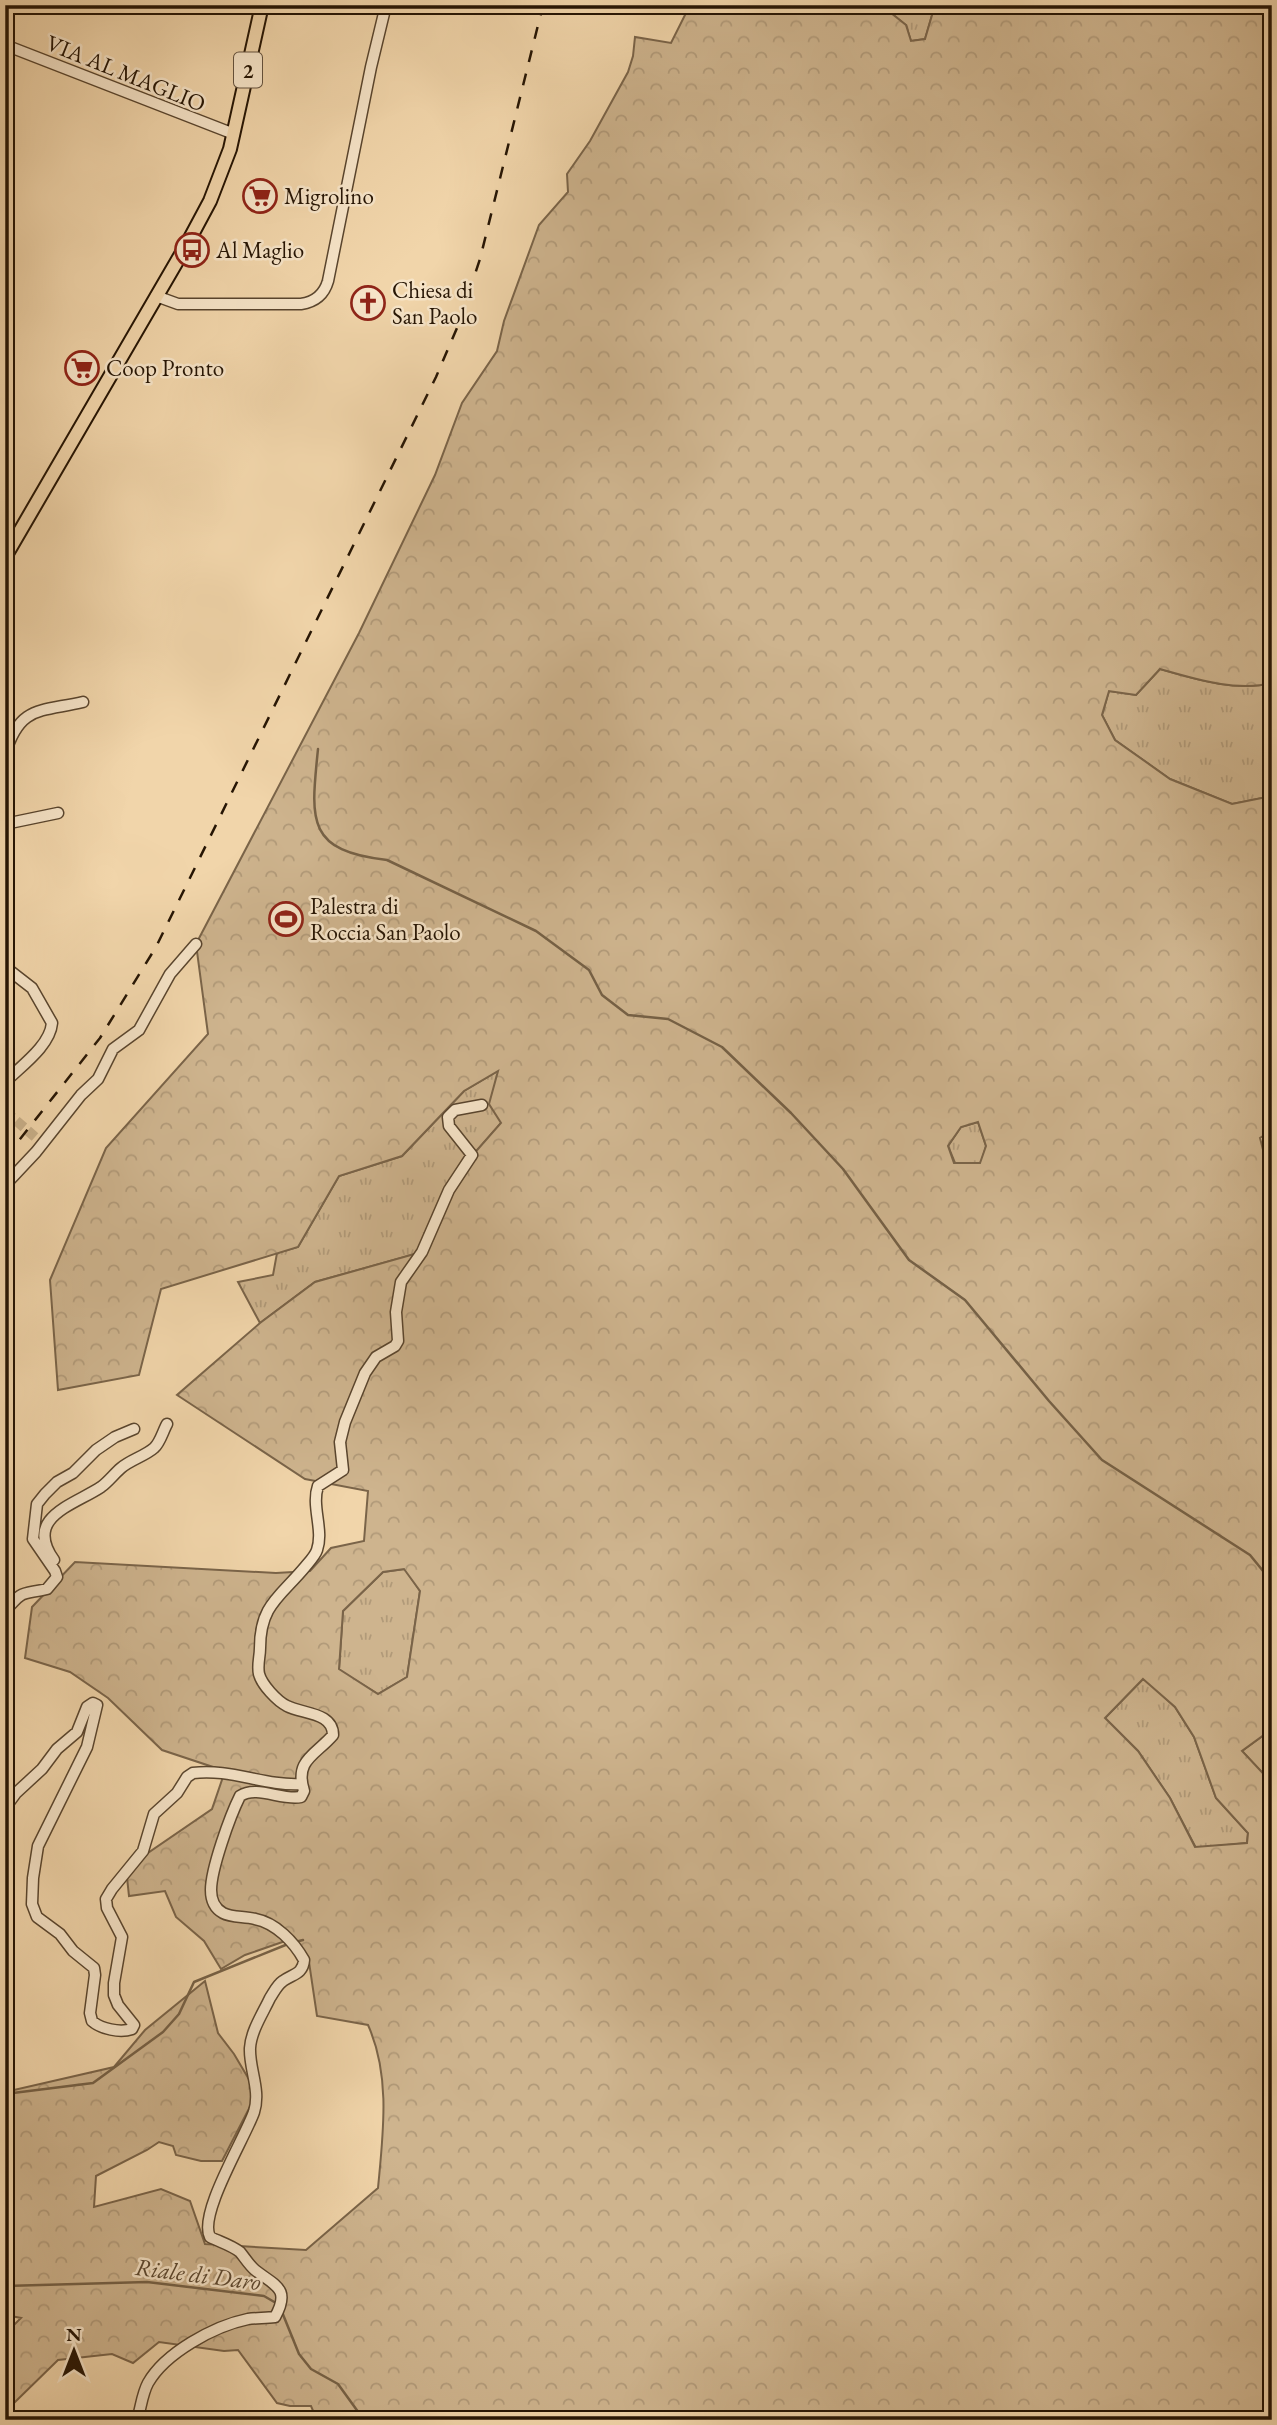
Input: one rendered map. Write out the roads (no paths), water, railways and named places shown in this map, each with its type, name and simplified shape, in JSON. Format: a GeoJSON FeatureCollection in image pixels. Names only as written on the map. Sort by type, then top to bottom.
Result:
{"type":"FeatureCollection","features":[{"type":"Feature","properties":{"kind":"main road","name":"2"},"geometry":{"type":"LineString","coordinates":[[5,557],[204,212],[225,164],[234,134],[262,5]]}},
{"type":"Feature","properties":{"kind":"street"},"geometry":{"type":"LineString","coordinates":[[156,296],[178,304],[301,304],[313,301],[321,295],[328,281],[386,5]]}},
{"type":"Feature","properties":{"kind":"street","name":"VIA AL MAGLIO"},"geometry":{"type":"LineString","coordinates":[[5,45],[234,134]]}},
{"type":"Feature","properties":{"kind":"street"},"geometry":{"type":"LineString","coordinates":[[5,754],[18,723],[24,717],[83,702]]}},
{"type":"Feature","properties":{"kind":"street"},"geometry":{"type":"LineString","coordinates":[[5,824],[58,813]]}},
{"type":"Feature","properties":{"kind":"street"},"geometry":{"type":"LineString","coordinates":[[5,1185],[39,1140],[98,1079],[113,1049],[139,1030],[170,974],[197,944]]}},
{"type":"Feature","properties":{"kind":"street"},"geometry":{"type":"LineString","coordinates":[[5,967],[32,988],[52,1023],[50,1034],[44,1042],[5,1082]]}},
{"type":"Feature","properties":{"kind":"street"},"geometry":{"type":"LineString","coordinates":[[137,2420],[148,2383],[176,2354],[210,2332],[248,2319],[276,2317],[283,2302],[275,2284],[254,2269],[238,2250],[210,2237],[207,2227],[223,2178],[254,2110],[256,2085],[250,2049],[254,2033],[274,1991],[283,1981],[298,1973],[304,1960],[285,1935],[272,1926],[254,1918],[229,1916],[219,1911],[213,1903],[211,1889],[222,1845],[240,1796],[249,1792],[298,1798],[304,1795],[301,1775],[304,1764],[331,1737],[333,1729],[323,1718],[284,1704],[261,1679],[258,1665],[263,1618],[279,1593],[316,1552],[318,1486],[343,1470],[340,1442],[365,1373],[372,1361],[398,1342],[396,1312],[401,1282],[422,1252],[449,1190],[472,1155],[449,1126],[448,1117],[455,1110],[482,1105]]}},
{"type":"Feature","properties":{"kind":"street"},"geometry":{"type":"LineString","coordinates":[[5,1611],[26,1592],[50,1587],[60,1572],[45,1545],[45,1535],[52,1516],[101,1487],[119,1469],[154,1448],[167,1424]]}},
{"type":"Feature","properties":{"kind":"street"},"geometry":{"type":"LineString","coordinates":[[57,1575],[33,1539],[37,1504],[57,1482],[73,1473],[96,1450],[115,1437],[134,1429]]}},
{"type":"Feature","properties":{"kind":"street"},"geometry":{"type":"LineString","coordinates":[[5,1808],[57,1749],[77,1732],[87,1707],[93,1703],[96,1705],[87,1747],[38,1846],[32,1904],[36,1916],[60,1934],[76,1954],[94,1968],[92,2021],[125,2031],[132,2029],[134,2025],[115,2000],[114,1989],[122,1937],[108,1912],[106,1902],[111,1889],[144,1851],[154,1814],[174,1797],[187,1777],[193,1773],[245,1776],[278,1784],[302,1784]]}},
{"type":"Feature","properties":{"kind":"waterway"},"geometry":{"type":"LineString","coordinates":[[318,749],[315,813],[319,827],[327,839],[341,849],[360,856],[387,860],[536,931],[589,970],[602,995],[628,1015],[668,1019],[722,1047],[791,1113],[843,1169],[909,1260],[965,1300],[1102,1460],[1250,1555],[1272,1582]]}},
{"type":"Feature","properties":{"kind":"waterway"},"geometry":{"type":"LineString","coordinates":[[295,1942],[303,1940]]}},
{"type":"Feature","properties":{"kind":"waterway"},"geometry":{"type":"LineString","coordinates":[[5,2094],[93,2083],[163,2032],[179,2014],[194,1982],[288,1944]]}},
{"type":"Feature","properties":{"kind":"waterway","name":"Riale di Daro"},"geometry":{"type":"LineString","coordinates":[[5,2286],[147,2282],[264,2296],[276,2303]]}},
{"type":"Feature","properties":{"kind":"waterway","name":"Riale di Daro"},"geometry":{"type":"LineString","coordinates":[[282,2312],[299,2354],[311,2369],[338,2384],[364,2420]]}},
{"type":"Feature","properties":{"kind":"tunnel"},"geometry":{"type":"LineString","coordinates":[[5,1111],[35,1137]]}},
{"type":"Feature","properties":{"kind":"railway"},"geometry":{"type":"LineString","coordinates":[[5,1158],[100,1038],[156,947],[436,377],[457,328],[480,259],[543,5]]}},
{"type":"Feature","properties":{"kind":"place","name":"Migrolino"},"geometry":{"type":"Point","coordinates":[260,196]}},
{"type":"Feature","properties":{"kind":"place","name":"Al Maglio"},"geometry":{"type":"Point","coordinates":[192,250]}},
{"type":"Feature","properties":{"kind":"place","name":"Chiesa di San Paolo"},"geometry":{"type":"Point","coordinates":[368,303]}},
{"type":"Feature","properties":{"kind":"place","name":"Coop Pronto"},"geometry":{"type":"Point","coordinates":[82,368]}},
{"type":"Feature","properties":{"kind":"place","name":"Palestra di Roccia San Paolo"},"geometry":{"type":"Point","coordinates":[286,919]}}]}
